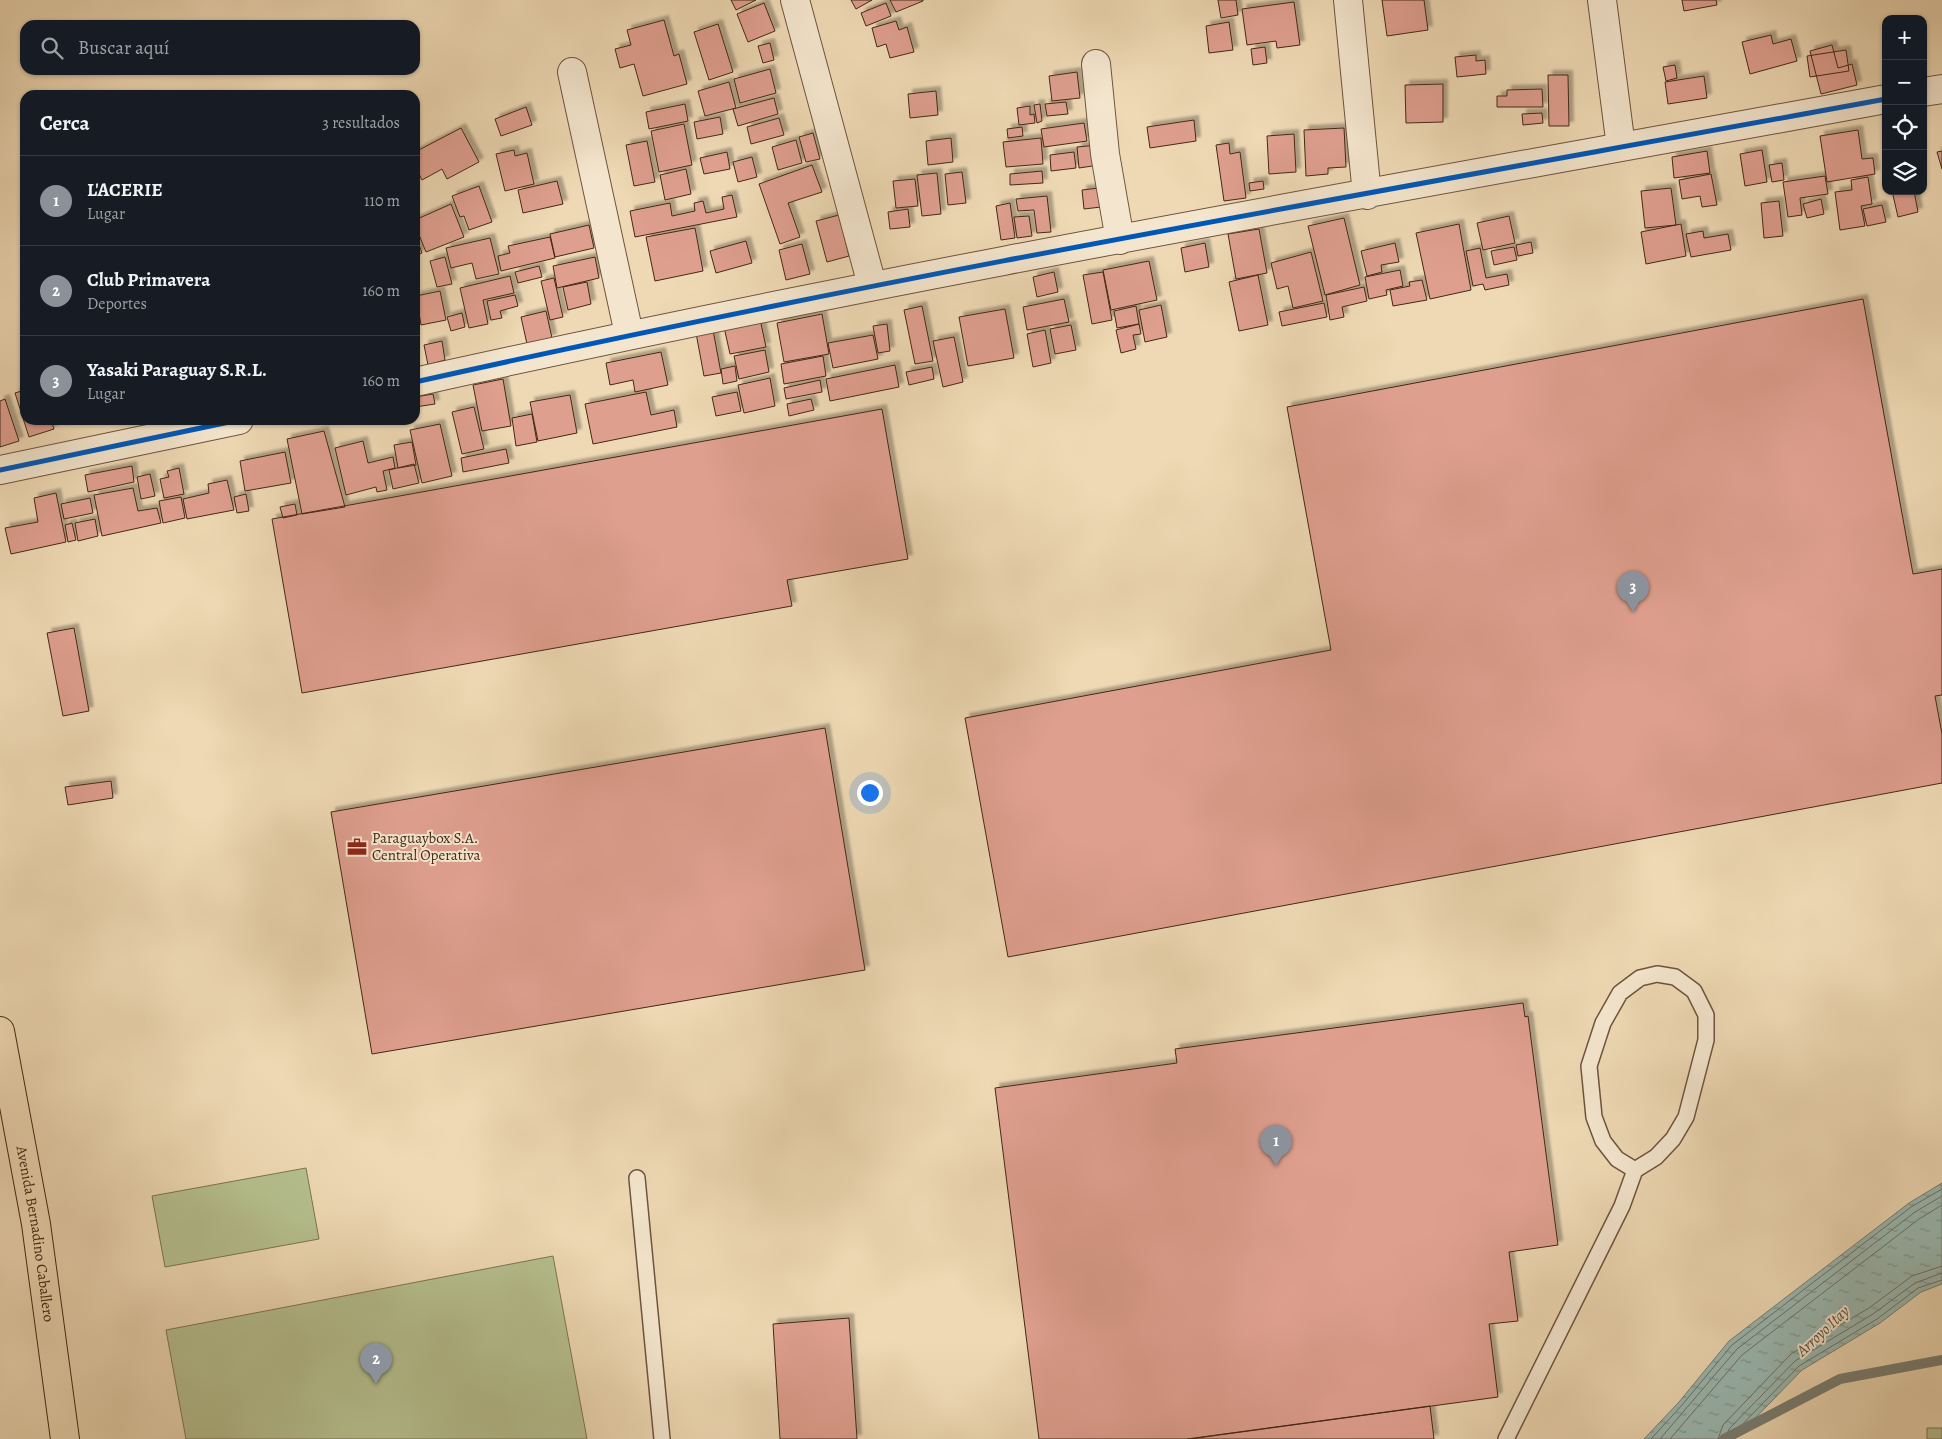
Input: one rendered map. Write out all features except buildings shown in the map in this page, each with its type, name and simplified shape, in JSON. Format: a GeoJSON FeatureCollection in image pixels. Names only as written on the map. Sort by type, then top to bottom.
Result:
{"type":"FeatureCollection","features":[{"type":"Feature","properties":{"kind":"main road","name":"Avenida Bernadino Caballero"},"geometry":{"type":"LineString","coordinates":[[0,1031],[36,1224],[65,1439]]}},
{"type":"Feature","properties":{"kind":"street"},"geometry":{"type":"LineString","coordinates":[[795,0],[872,285]]}},
{"type":"Feature","properties":{"kind":"street"},"geometry":{"type":"LineString","coordinates":[[1348,0],[1367,195]]}},
{"type":"Feature","properties":{"kind":"street"},"geometry":{"type":"LineString","coordinates":[[1602,0],[1621,148]]}},
{"type":"Feature","properties":{"kind":"street"},"geometry":{"type":"LineString","coordinates":[[1096,64],[1105,154],[1120,240]]}},
{"type":"Feature","properties":{"kind":"street"},"geometry":{"type":"LineString","coordinates":[[572,72],[629,334]]}},
{"type":"Feature","properties":{"kind":"street"},"geometry":{"type":"LineString","coordinates":[[1927,91],[1942,88]]}},
{"type":"Feature","properties":{"kind":"street"},"geometry":{"type":"LineString","coordinates":[[420,381],[629,334],[872,285],[1882,100]]}},
{"type":"Feature","properties":{"kind":"street"},"geometry":{"type":"LineString","coordinates":[[0,470],[215,425]]}},
{"type":"Feature","properties":{"kind":"lane"},"geometry":{"type":"LineString","coordinates":[[1506,1439],[1622,1206],[1635,1170],[1656,1156],[1673,1139],[1686,1116],[1706,1040],[1706,1015],[1694,991],[1675,977],[1657,974],[1640,978],[1620,993],[1602,1022],[1589,1066],[1594,1117],[1603,1141],[1616,1159],[1635,1170]]}},
{"type":"Feature","properties":{"kind":"lane"},"geometry":{"type":"LineString","coordinates":[[637,1178],[662,1439]]}},
{"type":"Feature","properties":{"kind":"green space"},"geometry":{"type":"Polygon","coordinates":[[[306,1168],[319,1239],[165,1267],[152,1196],[306,1168]]]}},
{"type":"Feature","properties":{"kind":"green space"},"geometry":{"type":"Polygon","coordinates":[[[553,1256],[587,1439],[186,1439],[166,1330],[553,1256]]]}},
{"type":"Feature","properties":{"kind":"green space"},"geometry":{"type":"Polygon","coordinates":[[[1927,1428],[1942,1428],[1942,1439],[1927,1439],[1927,1428]]]}},
{"type":"Feature","properties":{"kind":"water"},"geometry":{"type":"Polygon","coordinates":[[[1942,1183],[1942,1284],[1921,1292],[1880,1323],[1802,1370],[1735,1439],[1644,1439],[1679,1402],[1729,1341],[1909,1203],[1942,1183]]]}},
{"type":"Feature","properties":{"kind":"waterway","name":"Arroyo Itay"},"geometry":{"type":"LineString","coordinates":[[1724,1439],[1840,1379],[1942,1360]]}},
{"type":"Feature","properties":{"kind":"cycle path"},"geometry":{"type":"LineString","coordinates":[[420,381],[781,304],[965,268],[1882,100]]}},
{"type":"Feature","properties":{"kind":"cycle path"},"geometry":{"type":"LineString","coordinates":[[0,470],[215,425]]}},
{"type":"Feature","properties":{"kind":"place","name":"Yasaki Paraguay S.R.L."},"geometry":{"type":"Point","coordinates":[1633,612]}},
{"type":"Feature","properties":{"kind":"place","name":"Paraguaybox S.A. Central Operativa"},"geometry":{"type":"Point","coordinates":[357,847]}},
{"type":"Feature","properties":{"kind":"place","name":"L'ACERIE"},"geometry":{"type":"Point","coordinates":[1276,1166]}},
{"type":"Feature","properties":{"kind":"place","name":"Club Primavera"},"geometry":{"type":"Point","coordinates":[376,1384]}}]}
